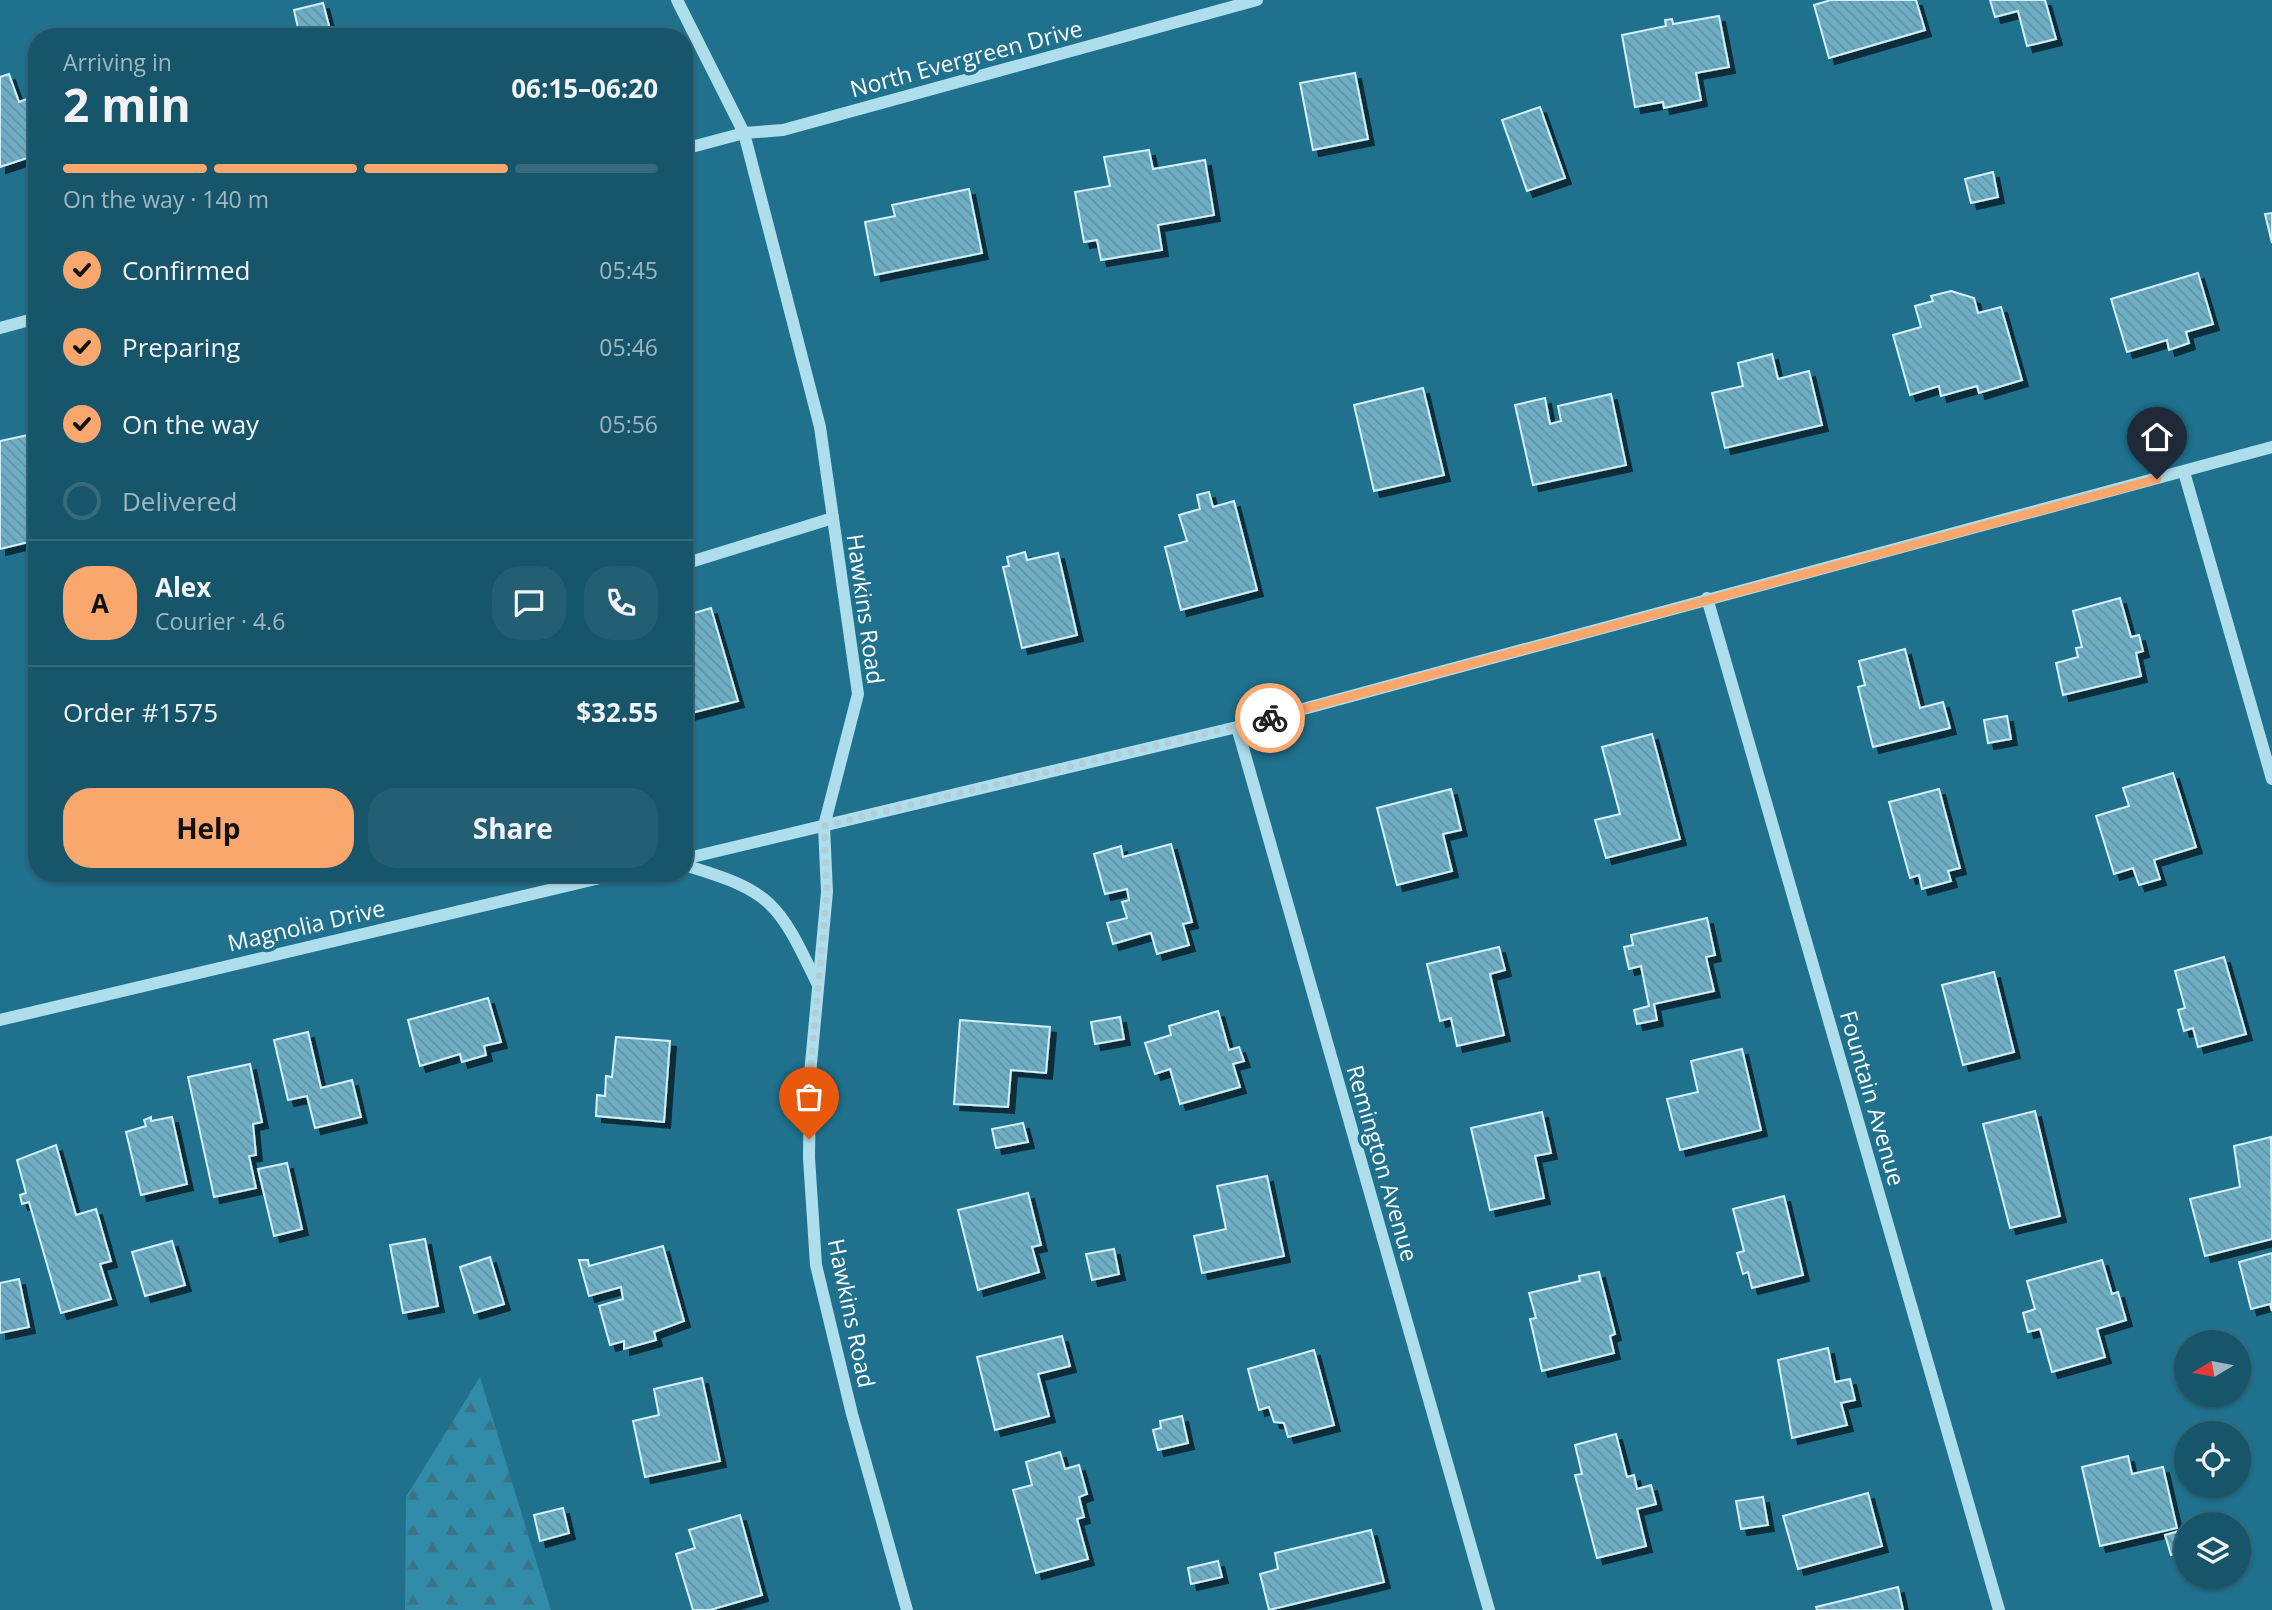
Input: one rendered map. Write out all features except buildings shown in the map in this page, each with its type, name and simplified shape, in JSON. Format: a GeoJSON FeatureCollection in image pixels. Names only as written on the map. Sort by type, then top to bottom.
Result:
{"type":"FeatureCollection","features":[{"type":"Feature","properties":{"kind":"street","name":"Hawkins Road"},"geometry":{"type":"LineString","coordinates":[[677,0],[691,28]]}},
{"type":"Feature","properties":{"kind":"street","name":"North Evergreen Drive"},"geometry":{"type":"LineString","coordinates":[[693,147],[744,133],[783,130],[1257,0]]}},
{"type":"Feature","properties":{"kind":"street","name":"Hawkins Road"},"geometry":{"type":"LineString","coordinates":[[693,32],[744,133],[820,427],[858,694],[824,826],[827,892],[810,1074],[809,1158],[816,1265],[852,1414],[907,1610]]}},
{"type":"Feature","properties":{"kind":"street"},"geometry":{"type":"LineString","coordinates":[[0,328],[28,320]]}},
{"type":"Feature","properties":{"kind":"street"},"geometry":{"type":"LineString","coordinates":[[693,857],[1237,727],[2272,447]]}},
{"type":"Feature","properties":{"kind":"street"},"geometry":{"type":"LineString","coordinates":[[2184,472],[2272,779]]}},
{"type":"Feature","properties":{"kind":"street"},"geometry":{"type":"LineString","coordinates":[[693,561],[833,518]]}},
{"type":"Feature","properties":{"kind":"street","name":"Fountain Avenue"},"geometry":{"type":"LineString","coordinates":[[1707,598],[1998,1610]]}},
{"type":"Feature","properties":{"kind":"street","name":"Remington Avenue"},"geometry":{"type":"LineString","coordinates":[[1237,727],[1489,1610]]}},
{"type":"Feature","properties":{"kind":"street"},"geometry":{"type":"LineString","coordinates":[[693,868],[738,881],[772,902],[793,932],[818,983]]}},
{"type":"Feature","properties":{"kind":"street","name":"Magnolia Drive"},"geometry":{"type":"LineString","coordinates":[[0,1020],[575,882]]}},
{"type":"Feature","properties":{"kind":"green space"},"geometry":{"type":"Polygon","coordinates":[[[480,1377],[551,1610],[405,1610],[406,1497],[480,1377]]]}},
{"type":"Feature","properties":{"kind":"way so far"},"geometry":{"type":"LineString","coordinates":[[809,1139],[810,1074],[827,892],[824,826],[1270,718]]}},
{"type":"Feature","properties":{"kind":"route"},"geometry":{"type":"LineString","coordinates":[[1270,718],[1707,598],[2157,479]]}}]}
